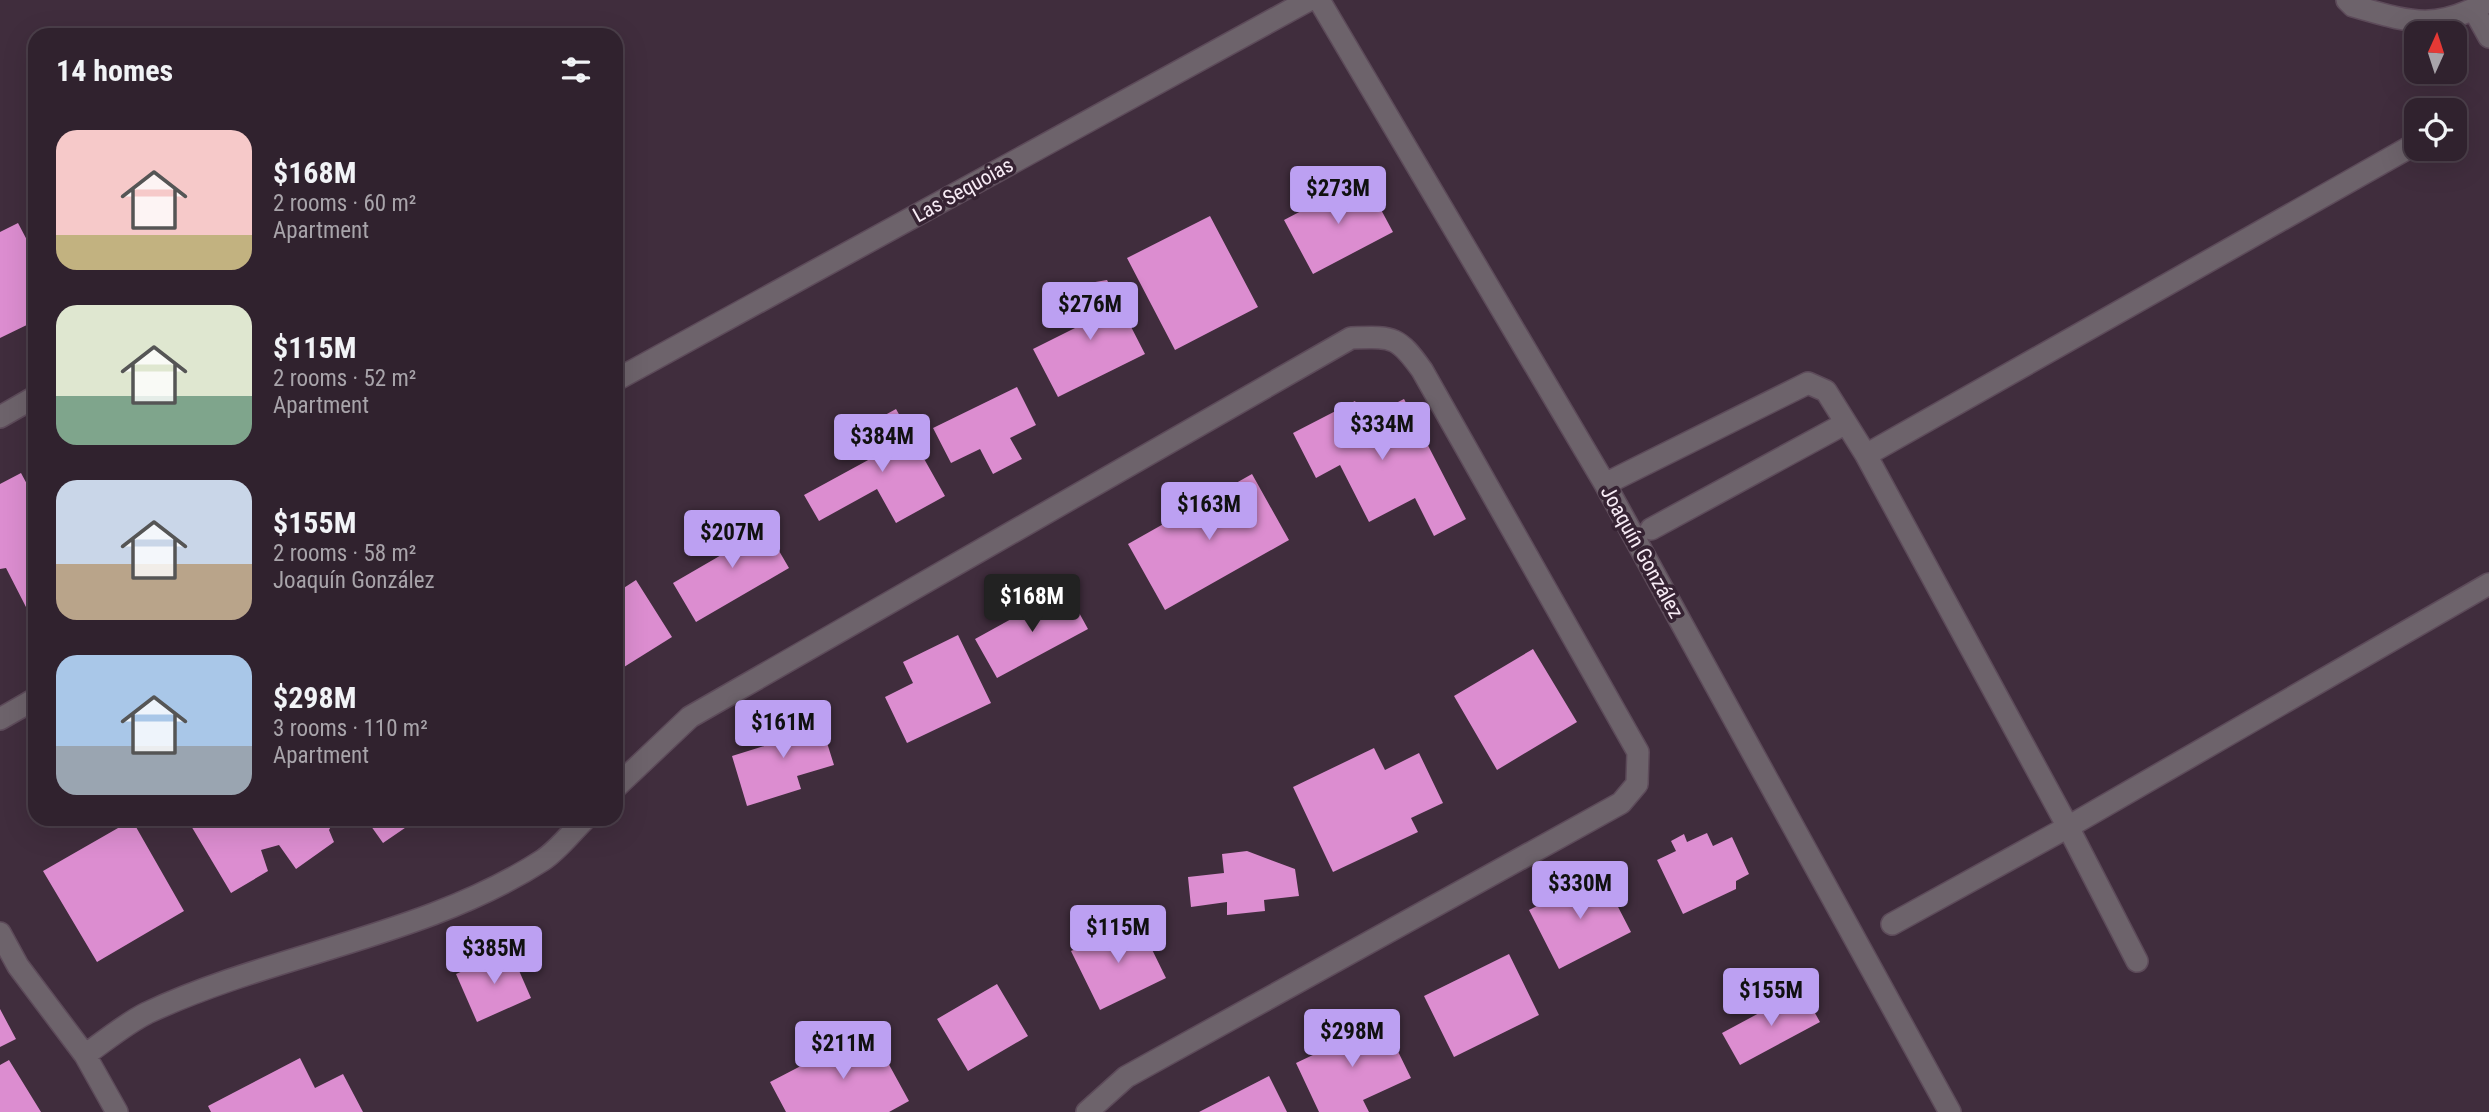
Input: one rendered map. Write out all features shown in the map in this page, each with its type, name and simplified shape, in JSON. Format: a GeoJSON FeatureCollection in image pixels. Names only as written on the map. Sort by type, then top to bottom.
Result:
{"type":"FeatureCollection","features":[{"type":"Feature","properties":{"kind":"street","name":"Las Sequoias"},"geometry":{"type":"LineString","coordinates":[[623,376],[1309,0]]}},
{"type":"Feature","properties":{"kind":"street","name":"Joaquín González"},"geometry":{"type":"LineString","coordinates":[[1319,0],[1605,484],[1950,1112]]}},
{"type":"Feature","properties":{"kind":"street"},"geometry":{"type":"LineString","coordinates":[[2347,0],[2353,6],[2404,20],[2442,22],[2481,6],[2489,37]]}},
{"type":"Feature","properties":{"kind":"street"},"geometry":{"type":"LineString","coordinates":[[1866,456],[2404,150]]}},
{"type":"Feature","properties":{"kind":"street"},"geometry":{"type":"LineString","coordinates":[[623,781],[690,717],[1351,338],[1381,337],[1403,344],[1422,370],[1638,752],[1637,784],[1621,803],[1126,1077],[1087,1112]]}},
{"type":"Feature","properties":{"kind":"street"},"geometry":{"type":"LineString","coordinates":[[1605,484],[1808,383],[1826,391],[1866,456],[2068,827],[2137,961]]}},
{"type":"Feature","properties":{"kind":"street"},"geometry":{"type":"LineString","coordinates":[[0,417],[28,401]]}},
{"type":"Feature","properties":{"kind":"street"},"geometry":{"type":"LineString","coordinates":[[1651,529],[1846,423]]}},
{"type":"Feature","properties":{"kind":"street"},"geometry":{"type":"LineString","coordinates":[[1892,924],[2068,827],[2489,584]]}},
{"type":"Feature","properties":{"kind":"street"},"geometry":{"type":"LineString","coordinates":[[0,719],[28,703]]}},
{"type":"Feature","properties":{"kind":"street"},"geometry":{"type":"LineString","coordinates":[[85,1055],[143,1015],[188,995],[444,909],[500,883],[545,859],[578,826]]}},
{"type":"Feature","properties":{"kind":"street"},"geometry":{"type":"LineString","coordinates":[[0,933],[18,967],[85,1055],[117,1112]]}},
{"type":"Feature","properties":{"kind":"building"},"geometry":{"type":"Polygon","coordinates":[[[1364,178],[1393,232],[1313,274],[1284,220],[1364,178]]]}},
{"type":"Feature","properties":{"kind":"building"},"geometry":{"type":"Polygon","coordinates":[[[1210,216],[1258,307],[1175,350],[1127,258],[1210,216]]]}},
{"type":"Feature","properties":{"kind":"building"},"geometry":{"type":"Polygon","coordinates":[[[18,223],[28,242],[28,324],[0,338],[0,232],[18,223]]]}},
{"type":"Feature","properties":{"kind":"building"},"geometry":{"type":"Polygon","coordinates":[[[1107,280],[1145,354],[1058,397],[1033,349],[1089,321],[1072,286],[1107,280]]]}},
{"type":"Feature","properties":{"kind":"building"},"geometry":{"type":"Polygon","coordinates":[[[1017,387],[1036,425],[1010,438],[1022,459],[993,474],[980,449],[951,463],[933,428],[1017,387]]]}},
{"type":"Feature","properties":{"kind":"building"},"geometry":{"type":"Polygon","coordinates":[[[1404,399],[1466,519],[1434,536],[1415,498],[1369,522],[1340,465],[1316,478],[1293,433],[1355,401],[1364,419],[1404,399]]]}},
{"type":"Feature","properties":{"kind":"building"},"geometry":{"type":"Polygon","coordinates":[[[896,409],[945,496],[896,523],[877,489],[819,521],[804,495],[870,459],[854,432],[896,409]]]}},
{"type":"Feature","properties":{"kind":"building"},"geometry":{"type":"Polygon","coordinates":[[[21,473],[28,486],[27,609],[6,568],[0,569],[0,484],[21,473]]]}},
{"type":"Feature","properties":{"kind":"building"},"geometry":{"type":"Polygon","coordinates":[[[1252,474],[1289,540],[1165,610],[1128,544],[1252,474]]]}},
{"type":"Feature","properties":{"kind":"building"},"geometry":{"type":"Polygon","coordinates":[[[758,515],[789,568],[696,622],[673,583],[723,554],[715,540],[758,515]]]}},
{"type":"Feature","properties":{"kind":"building"},"geometry":{"type":"Polygon","coordinates":[[[636,580],[672,637],[623,668],[623,588],[636,580]]]}},
{"type":"Feature","properties":{"kind":"building"},"geometry":{"type":"Polygon","coordinates":[[[1066,589],[1088,629],[997,678],[975,639],[1066,589]]]}},
{"type":"Feature","properties":{"kind":"building"},"geometry":{"type":"Polygon","coordinates":[[[958,635],[991,703],[907,743],[885,697],[913,683],[903,662],[958,635]]]}},
{"type":"Feature","properties":{"kind":"building"},"geometry":{"type":"Polygon","coordinates":[[[1533,649],[1577,722],[1497,770],[1454,696],[1533,649]]]}},
{"type":"Feature","properties":{"kind":"building"},"geometry":{"type":"Polygon","coordinates":[[[818,714],[834,765],[797,776],[801,789],[747,806],[732,756],[774,743],[770,728],[818,714]]]}},
{"type":"Feature","properties":{"kind":"building"},"geometry":{"type":"Polygon","coordinates":[[[1374,748],[1385,770],[1419,753],[1443,803],[1411,818],[1418,832],[1333,872],[1293,787],[1374,748]]]}},
{"type":"Feature","properties":{"kind":"building"},"geometry":{"type":"Polygon","coordinates":[[[122,826],[135,826],[184,911],[97,962],[43,871],[122,826]]]}},
{"type":"Feature","properties":{"kind":"building"},"geometry":{"type":"Polygon","coordinates":[[[191,826],[331,826],[329,830],[334,842],[296,869],[279,845],[261,850],[268,871],[231,893],[191,826]]]}},
{"type":"Feature","properties":{"kind":"building"},"geometry":{"type":"Polygon","coordinates":[[[371,826],[408,826],[383,843],[371,826]]]}},
{"type":"Feature","properties":{"kind":"building"},"geometry":{"type":"Polygon","coordinates":[[[1707,833],[1713,846],[1732,837],[1749,874],[1736,881],[1736,889],[1683,914],[1657,860],[1676,851],[1671,841],[1684,834],[1687,842],[1707,833]]]}},
{"type":"Feature","properties":{"kind":"building"},"geometry":{"type":"Polygon","coordinates":[[[1247,851],[1295,869],[1299,896],[1264,900],[1265,911],[1227,915],[1227,902],[1191,907],[1188,877],[1224,873],[1222,854],[1247,851]]]}},
{"type":"Feature","properties":{"kind":"building"},"geometry":{"type":"Polygon","coordinates":[[[1601,874],[1631,932],[1559,969],[1529,910],[1601,874]]]}},
{"type":"Feature","properties":{"kind":"building"},"geometry":{"type":"Polygon","coordinates":[[[1137,919],[1166,978],[1100,1010],[1071,951],[1137,919]]]}},
{"type":"Feature","properties":{"kind":"building"},"geometry":{"type":"Polygon","coordinates":[[[510,950],[531,998],[477,1022],[456,974],[510,950]]]}},
{"type":"Feature","properties":{"kind":"building"},"geometry":{"type":"Polygon","coordinates":[[[1509,954],[1539,1015],[1454,1057],[1424,996],[1509,954]]]}},
{"type":"Feature","properties":{"kind":"building"},"geometry":{"type":"Polygon","coordinates":[[[997,984],[1028,1036],[968,1071],[937,1019],[997,984]]]}},
{"type":"Feature","properties":{"kind":"building"},"geometry":{"type":"Polygon","coordinates":[[[1802,990],[1820,1022],[1740,1065],[1722,1033],[1802,990]]]}},
{"type":"Feature","properties":{"kind":"building"},"geometry":{"type":"Polygon","coordinates":[[[0,1009],[16,1039],[0,1047],[0,1009]]]}},
{"type":"Feature","properties":{"kind":"building"},"geometry":{"type":"Polygon","coordinates":[[[1346,1016],[1357,1041],[1386,1027],[1411,1078],[1363,1100],[1369,1112],[1319,1112],[1296,1063],[1334,1045],[1325,1026],[1346,1016]]]}},
{"type":"Feature","properties":{"kind":"building"},"geometry":{"type":"Polygon","coordinates":[[[870,1030],[909,1101],[889,1112],[786,1112],[770,1082],[870,1030]]]}},
{"type":"Feature","properties":{"kind":"building"},"geometry":{"type":"Polygon","coordinates":[[[300,1058],[315,1088],[343,1074],[363,1112],[211,1112],[208,1106],[300,1058]]]}},
{"type":"Feature","properties":{"kind":"building"},"geometry":{"type":"Polygon","coordinates":[[[9,1060],[41,1112],[0,1112],[0,1065],[9,1060]]]}},
{"type":"Feature","properties":{"kind":"building"},"geometry":{"type":"Polygon","coordinates":[[[1269,1076],[1287,1112],[1199,1112],[1269,1076]]]}}]}
